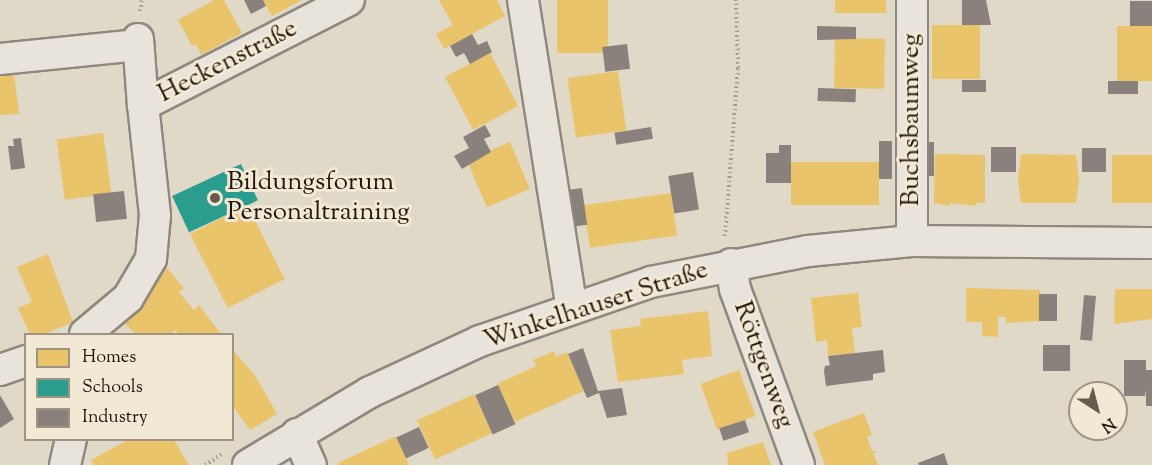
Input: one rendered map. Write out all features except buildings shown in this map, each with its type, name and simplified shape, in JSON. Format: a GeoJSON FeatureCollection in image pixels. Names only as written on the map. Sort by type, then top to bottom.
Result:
{"type":"FeatureCollection","features":[{"type":"Feature","properties":{"kind":"street","name":"Heckenstraße"},"geometry":{"type":"LineString","coordinates":[[86,333],[128,298],[151,260],[155,215],[143,105],[348,0]]}},
{"type":"Feature","properties":{"kind":"street"},"geometry":{"type":"LineString","coordinates":[[523,0],[572,308]]}},
{"type":"Feature","properties":{"kind":"street","name":"Buchsbaumweg"},"geometry":{"type":"LineString","coordinates":[[912,0],[912,241]]}},
{"type":"Feature","properties":{"kind":"street"},"geometry":{"type":"LineString","coordinates":[[0,59],[138,42],[143,105]]}},
{"type":"Feature","properties":{"kind":"street","name":"Winkelhauser Straße"},"geometry":{"type":"LineString","coordinates":[[248,465],[370,392],[430,364],[572,308],[651,282],[731,264],[912,241],[1152,243]]}},
{"type":"Feature","properties":{"kind":"street","name":"Röttgenweg"},"geometry":{"type":"LineString","coordinates":[[731,264],[735,289],[799,465]]}},
{"type":"Feature","properties":{"kind":"street"},"geometry":{"type":"LineString","coordinates":[[0,370],[24,362]]}},
{"type":"Feature","properties":{"kind":"street"},"geometry":{"type":"LineString","coordinates":[[297,434],[311,465]]}},
{"type":"Feature","properties":{"kind":"street"},"geometry":{"type":"LineString","coordinates":[[65,465],[71,441]]}},
{"type":"Feature","properties":{"kind":"path"},"geometry":{"type":"LineString","coordinates":[[731,264],[724,227],[738,68],[736,0]]}},
{"type":"Feature","properties":{"kind":"place","name":"Bildungsforum Personaltraining"},"geometry":{"type":"Point","coordinates":[215,198]}}]}
